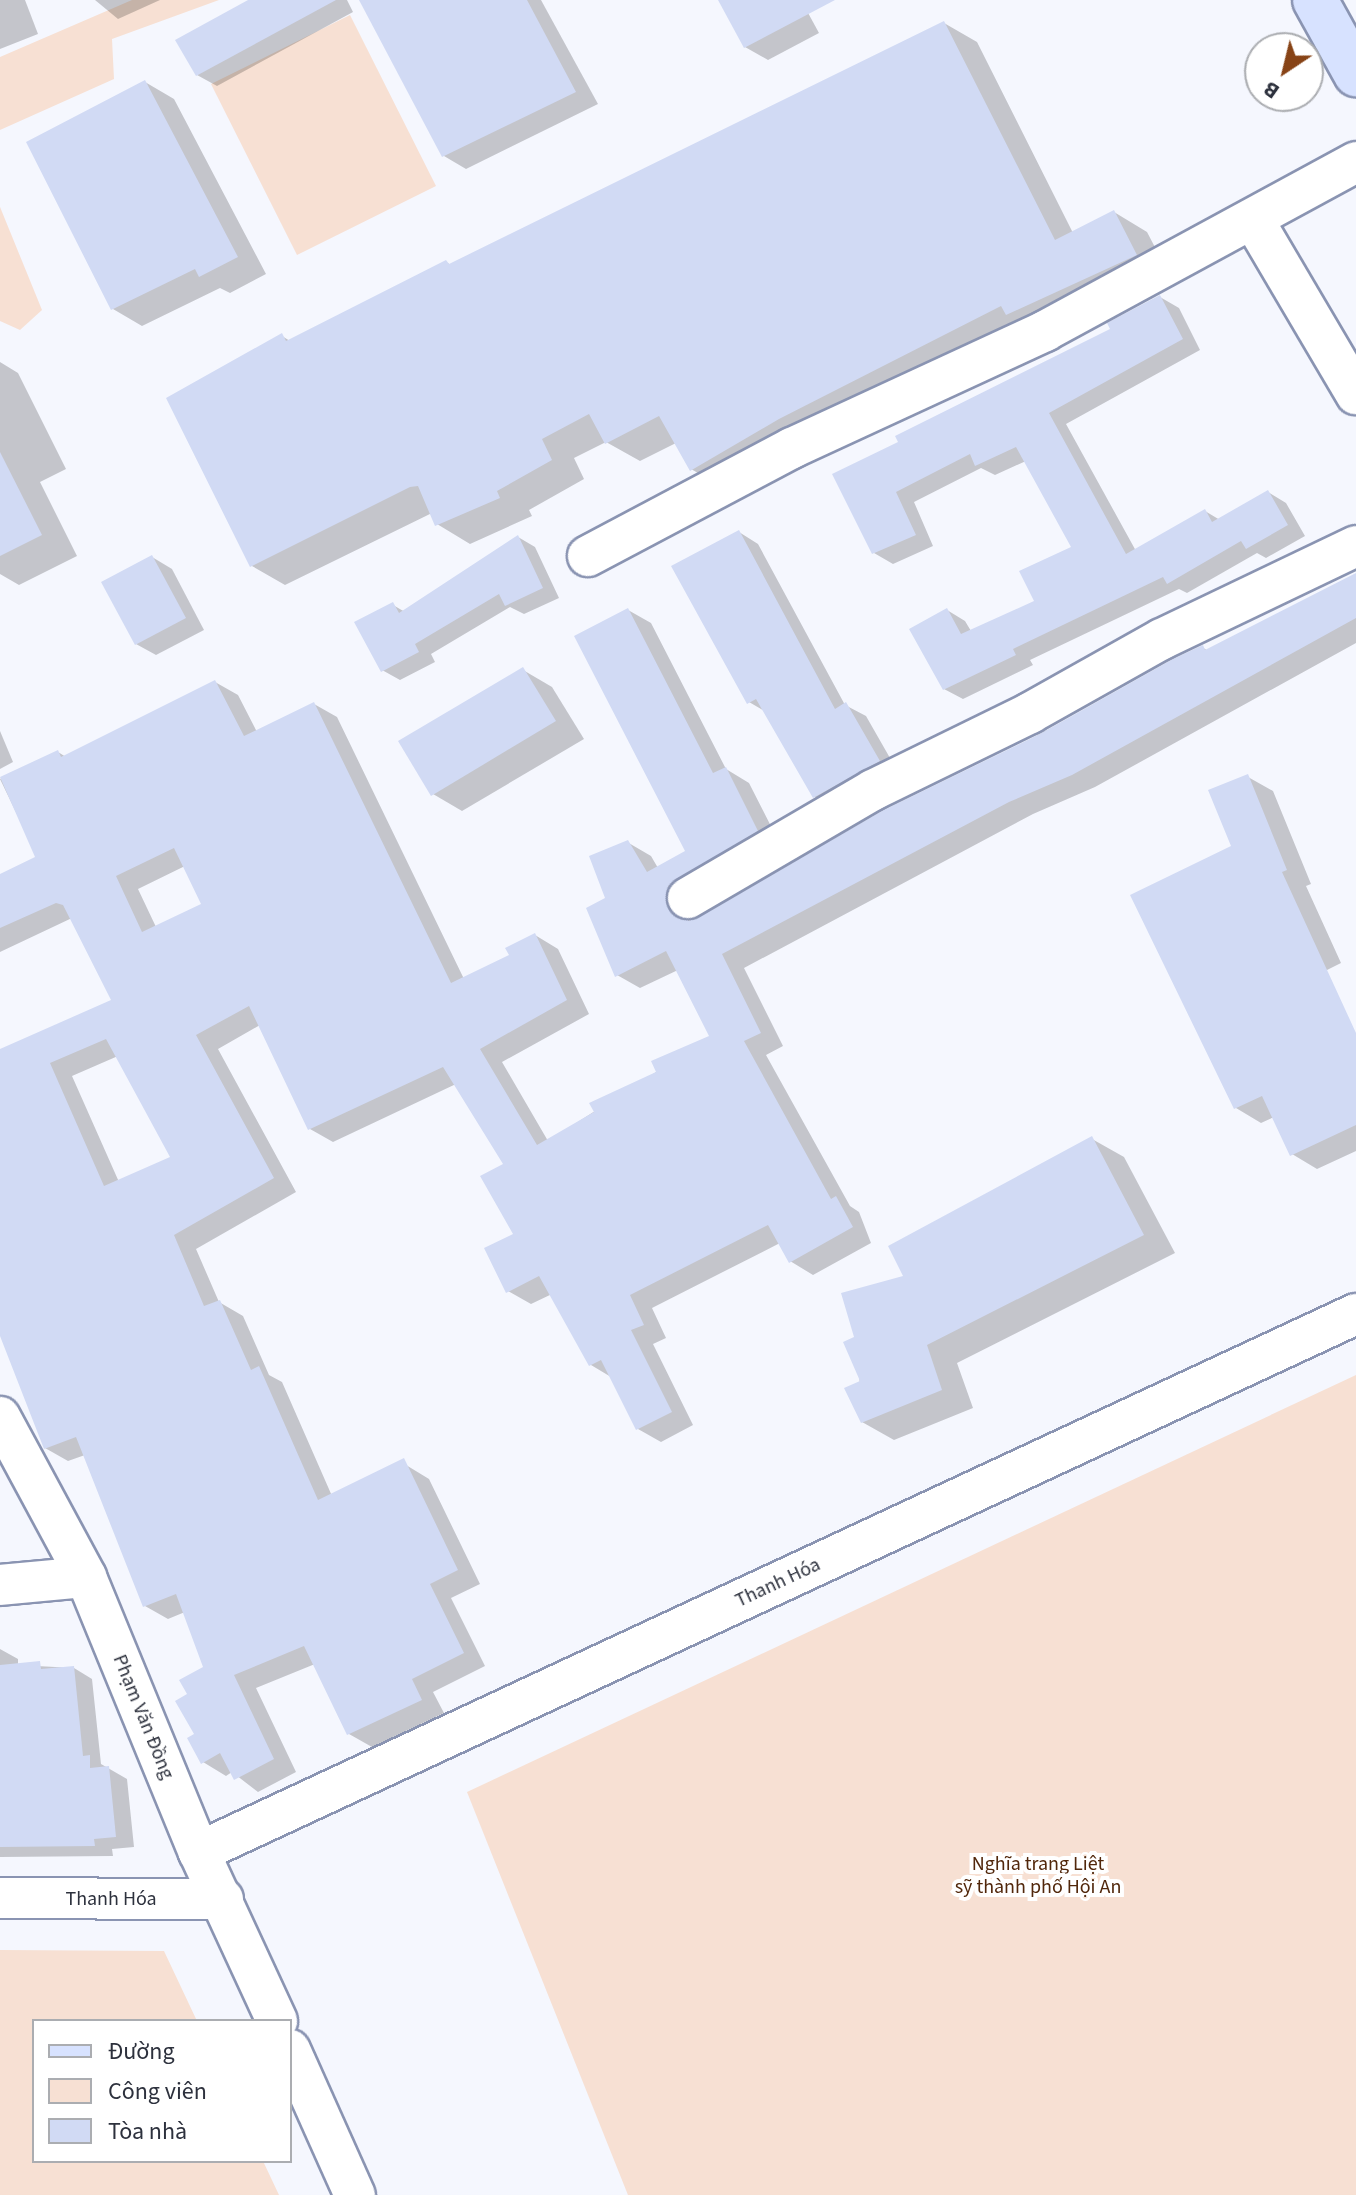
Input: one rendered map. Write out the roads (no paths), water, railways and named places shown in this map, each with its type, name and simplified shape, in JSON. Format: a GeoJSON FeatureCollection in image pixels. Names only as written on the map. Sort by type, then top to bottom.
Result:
{"type":"FeatureCollection","features":[{"type":"Feature","properties":{"kind":"main road"},"geometry":{"type":"LineString","coordinates":[[1315,0],[1356,74]]}},
{"type":"Feature","properties":{"kind":"street"},"geometry":{"type":"LineString","coordinates":[[588,556],[792,448],[1045,331],[1254,221],[1356,162]]}},
{"type":"Feature","properties":{"kind":"street"},"geometry":{"type":"LineString","coordinates":[[1254,221],[1356,394]]}},
{"type":"Feature","properties":{"kind":"street"},"geometry":{"type":"LineString","coordinates":[[688,898],[873,790],[1030,713],[1162,639],[1356,546]]}},
{"type":"Feature","properties":{"kind":"street","name":"Thanh Hóa"},"geometry":{"type":"LineString","coordinates":[[199,1852],[1356,1314]]}},
{"type":"Feature","properties":{"kind":"street","name":"Phạm Văn Đồng"},"geometry":{"type":"LineString","coordinates":[[0,1417],[86,1577],[199,1852],[276,2019]]}},
{"type":"Feature","properties":{"kind":"street"},"geometry":{"type":"LineString","coordinates":[[0,1585],[86,1577]]}},
{"type":"Feature","properties":{"kind":"street","name":"Thanh Hóa"},"geometry":{"type":"LineString","coordinates":[[0,1898],[223,1899]]}},
{"type":"Feature","properties":{"kind":"street"},"geometry":{"type":"LineString","coordinates":[[292,2054],[355,2195]]}},
{"type":"Feature","properties":{"kind":"park label","name":"Nghĩa trang Liệt sỹ thành phố Hội An"},"geometry":{"type":"Point","coordinates":[1038,1876]}}]}
